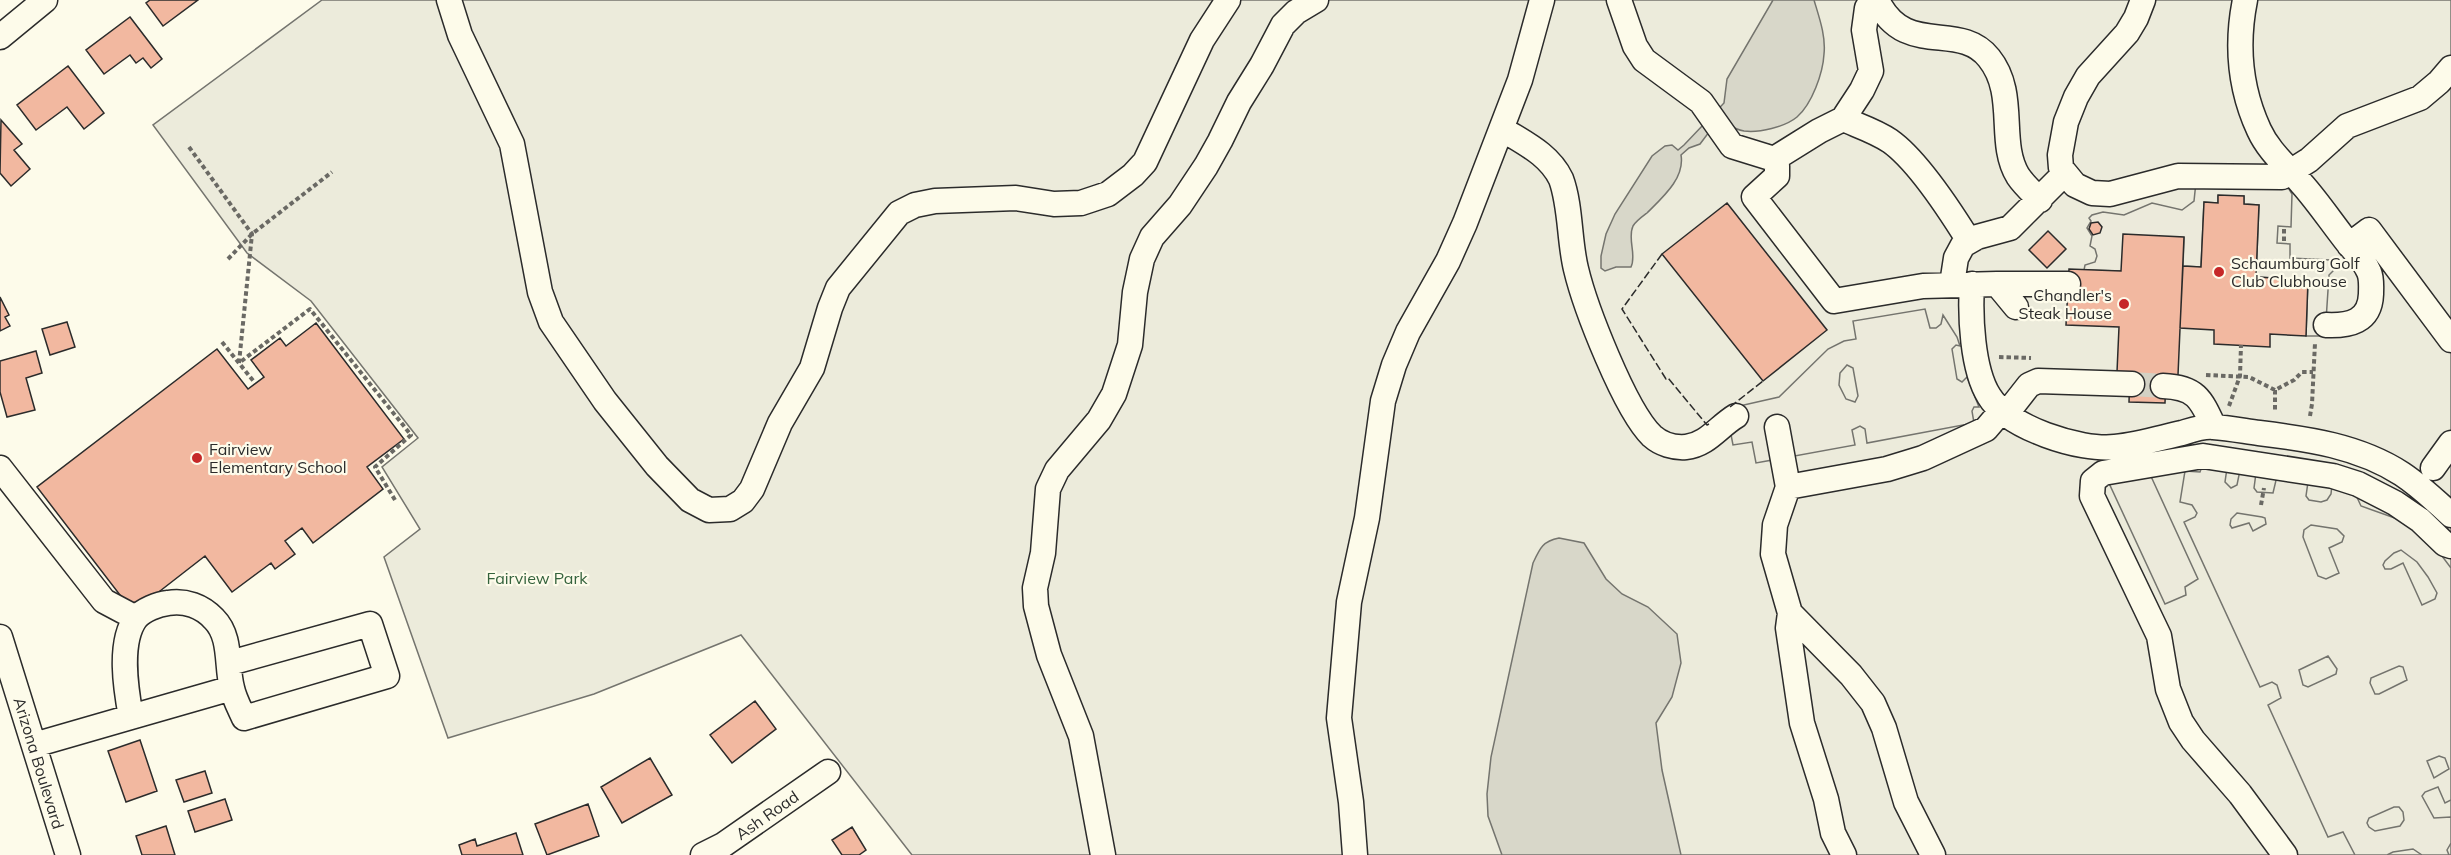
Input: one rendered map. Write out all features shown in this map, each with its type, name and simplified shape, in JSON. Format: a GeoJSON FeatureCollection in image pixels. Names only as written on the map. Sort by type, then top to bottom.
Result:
{"type":"FeatureCollection","features":[{"type":"Feature","properties":{"kind":"street"},"geometry":{"type":"LineString","coordinates":[[0,37],[45,0]]}},
{"type":"Feature","properties":{"kind":"street"},"geometry":{"type":"LineString","coordinates":[[449,0],[460,35],[512,144],[540,292],[551,322],[605,401],[669,481],[690,500],[716,511],[736,506],[752,489],[780,423],[812,368],[838,288],[892,219],[915,205],[935,201],[1016,198],[1072,205],[1108,194],[1145,162],[1202,40],[1227,0]]}},
{"type":"Feature","properties":{"kind":"street"},"geometry":{"type":"LineString","coordinates":[[1103,855],[1082,736],[1049,655],[1036,606],[1035,588],[1043,553],[1048,489],[1057,470],[1099,420],[1114,394],[1130,345],[1135,292],[1142,259],[1152,237],[1180,205],[1206,166],[1283,25],[1296,12],[1317,0]]}},
{"type":"Feature","properties":{"kind":"street"},"geometry":{"type":"LineString","coordinates":[[1355,855],[1350,794],[1339,718],[1349,602],[1367,518],[1383,401],[1400,351],[1418,313],[1457,243],[1520,80],[1542,0]]}},
{"type":"Feature","properties":{"kind":"street"},"geometry":{"type":"LineString","coordinates":[[1619,0],[1635,46],[1644,60],[1701,102],[1732,146],[1774,159],[1819,131],[1843,120],[1871,71],[1864,30],[1867,8],[1875,0],[1888,18],[1901,29],[1930,38],[1965,42],[1981,50],[1990,59],[1999,75],[2004,94],[2012,161],[2018,176],[2040,200]]}},
{"type":"Feature","properties":{"kind":"street"},"geometry":{"type":"LineString","coordinates":[[2143,0],[2132,26],[2088,76],[2076,97],[2063,135],[2060,162],[2064,174],[2075,185],[2101,195],[2178,176],[2272,178],[2292,173],[2347,126],[2420,98],[2451,68]]}},
{"type":"Feature","properties":{"kind":"street"},"geometry":{"type":"LineString","coordinates":[[2245,0],[2240,49],[2246,93],[2267,145],[2349,245],[2368,270],[2371,281],[2371,301],[2365,315],[2354,323],[2321,331]]}},
{"type":"Feature","properties":{"kind":"street"},"geometry":{"type":"LineString","coordinates":[[1843,120],[1881,135],[1898,147],[1952,214],[1969,241]]}},
{"type":"Feature","properties":{"kind":"street"},"geometry":{"type":"LineString","coordinates":[[1502,129],[1542,154],[1553,165],[1561,179],[1579,280],[1608,359],[1642,424],[1658,440],[1673,446],[1686,447],[1704,441],[1724,423],[1736,416]]}},
{"type":"Feature","properties":{"kind":"street"},"geometry":{"type":"LineString","coordinates":[[1774,159],[1777,166],[1776,176],[1754,197],[1834,301],[1915,287],[1962,284],[2068,284]]}},
{"type":"Feature","properties":{"kind":"street"},"geometry":{"type":"LineString","coordinates":[[2064,174],[2010,228],[1969,241],[1959,251],[1956,258],[1981,377],[1988,395],[2005,411],[2031,428],[2059,440],[2100,448],[2126,446],[2214,427],[2318,442],[2370,457],[2416,484],[2451,515]]}},
{"type":"Feature","properties":{"kind":"street"},"geometry":{"type":"LineString","coordinates":[[2349,245],[2369,230],[2451,340]]}},
{"type":"Feature","properties":{"kind":"street"},"geometry":{"type":"LineString","coordinates":[[1997,284],[2016,307]]}},
{"type":"Feature","properties":{"kind":"street"},"geometry":{"type":"LineString","coordinates":[[1788,487],[1887,469],[1923,458],[1986,429],[2029,385],[2038,381],[2132,384]]}},
{"type":"Feature","properties":{"kind":"street"},"geometry":{"type":"LineString","coordinates":[[2163,386],[2182,387],[2195,394],[2204,406],[2214,427]]}},
{"type":"Feature","properties":{"kind":"street"},"geometry":{"type":"LineString","coordinates":[[1777,427],[1788,487],[1775,525],[1773,555],[1790,613],[1788,628],[1802,723],[1826,799],[1833,833],[1844,855]]}},
{"type":"Feature","properties":{"kind":"street"},"geometry":{"type":"LineString","coordinates":[[2433,468],[2451,443]]}},
{"type":"Feature","properties":{"kind":"street"},"geometry":{"type":"LineString","coordinates":[[2285,855],[2240,794],[2193,740],[2181,722],[2168,689],[2159,636],[2092,496],[2093,481],[2103,473],[2203,456],[2333,476],[2358,484],[2395,503],[2420,520],[2445,544],[2451,546]]}},
{"type":"Feature","properties":{"kind":"street"},"geometry":{"type":"LineString","coordinates":[[0,468],[11,485],[104,601],[136,618]]}},
{"type":"Feature","properties":{"kind":"street"},"geometry":{"type":"LineString","coordinates":[[130,717],[124,678],[128,638],[136,618],[162,604],[180,601],[198,607],[214,619],[222,632],[230,663],[232,688],[244,718],[387,676],[370,624],[230,663]]}},
{"type":"Feature","properties":{"kind":"street"},"geometry":{"type":"LineString","coordinates":[[1790,613],[1851,675],[1873,703],[1884,728],[1906,802],[1933,855]]}},
{"type":"Feature","properties":{"kind":"street","name":"Arizona Boulevard"},"geometry":{"type":"LineString","coordinates":[[0,637],[68,855]]}},
{"type":"Feature","properties":{"kind":"street"},"geometry":{"type":"LineString","coordinates":[[34,745],[232,688]]}},
{"type":"Feature","properties":{"kind":"street","name":"Ash Road"},"geometry":{"type":"LineString","coordinates":[[718,852],[828,772]]}},
{"type":"Feature","properties":{"kind":"path"},"geometry":{"type":"LineString","coordinates":[[189,147],[252,234],[239,363]]}},
{"type":"Feature","properties":{"kind":"path"},"geometry":{"type":"LineString","coordinates":[[228,259],[252,234],[332,172]]}},
{"type":"Feature","properties":{"kind":"path"},"geometry":{"type":"LineString","coordinates":[[2284,226],[2284,241]]}},
{"type":"Feature","properties":{"kind":"path"},"geometry":{"type":"LineString","coordinates":[[239,363],[310,309],[411,435],[375,466],[395,500]]}},
{"type":"Feature","properties":{"kind":"path"},"geometry":{"type":"LineString","coordinates":[[2310,416],[2313,372],[2321,331]]}},
{"type":"Feature","properties":{"kind":"path"},"geometry":{"type":"LineString","coordinates":[[222,342],[255,383]]}},
{"type":"Feature","properties":{"kind":"path"},"geometry":{"type":"LineString","coordinates":[[2214,427],[2229,407],[2240,376],[2241,345]]}},
{"type":"Feature","properties":{"kind":"path"},"geometry":{"type":"LineString","coordinates":[[2275,390],[2294,380],[2302,372],[2313,372]]}},
{"type":"Feature","properties":{"kind":"path"},"geometry":{"type":"LineString","coordinates":[[2196,375],[2252,378],[2275,390]]}},
{"type":"Feature","properties":{"kind":"path"},"geometry":{"type":"LineString","coordinates":[[2275,390],[2275,412]]}},
{"type":"Feature","properties":{"kind":"green space","name":"Fairview Park"},"geometry":{"type":"Polygon","coordinates":[[[322,0],[2451,0],[2451,855],[912,855],[741,635],[594,694],[448,738],[384,557],[420,529],[382,467],[418,438],[311,301],[247,253],[153,125],[322,0]]]}},
{"type":"Feature","properties":{"kind":"shaded area"},"geometry":{"type":"Polygon","coordinates":[[[1773,0],[1814,0],[1823,33],[1824,54],[1819,79],[1812,96],[1792,121],[1764,130],[1750,131],[1740,130],[1727,124],[1709,132],[1700,144],[1689,148],[1681,155],[1680,172],[1672,187],[1633,226],[1631,267],[1616,267],[1605,271],[1601,268],[1601,256],[1606,234],[1615,214],[1652,156],[1665,146],[1672,145],[1678,150],[1724,103],[1727,79],[1773,0]]]}},
{"type":"Feature","properties":{"kind":"shaded area"},"geometry":{"type":"Polygon","coordinates":[[[2196,182],[2287,187],[2289,189],[2292,194],[2291,227],[2278,226],[2277,243],[2290,244],[2290,258],[2330,260],[2333,263],[2333,271],[2329,275],[2325,336],[2306,336],[2308,280],[2256,277],[2259,205],[2244,204],[2244,196],[2218,196],[2218,203],[2204,202],[2201,267],[2183,266],[2184,238],[2121,271],[2084,270],[2085,265],[2095,262],[2097,256],[2095,249],[2090,246],[2092,236],[2087,228],[2092,215],[2103,212],[2124,215],[2152,203],[2182,210],[2194,201],[2196,182]]]}},
{"type":"Feature","properties":{"kind":"shaded area"},"geometry":{"type":"Polygon","coordinates":[[[1925,309],[1930,328],[1936,328],[1941,324],[1943,315],[1960,346],[1956,345],[1952,349],[1957,379],[1962,382],[1967,377],[1979,407],[1974,407],[1972,411],[1974,423],[1867,443],[1865,429],[1860,426],[1852,430],[1855,445],[1756,463],[1752,442],[1733,445],[1726,409],[1779,397],[1828,349],[1844,341],[1856,339],[1853,321],[1925,309]],[[1847,365],[1840,373],[1839,385],[1846,399],[1855,402],[1858,396],[1853,368],[1847,365]]]}},
{"type":"Feature","properties":{"kind":"shaded area"},"geometry":{"type":"Polygon","coordinates":[[[2203,464],[2227,468],[2225,482],[2231,488],[2237,485],[2240,470],[2256,473],[2254,488],[2257,492],[2273,493],[2277,476],[2308,482],[2306,496],[2309,500],[2321,502],[2327,500],[2331,494],[2332,485],[2355,493],[2361,506],[2406,522],[2436,548],[2451,568],[2451,800],[2445,803],[2438,787],[2425,792],[2422,796],[2434,818],[2451,817],[2451,843],[2447,850],[2449,855],[2422,855],[2413,849],[2387,855],[2355,855],[2343,832],[2328,837],[2268,705],[2281,698],[2277,685],[2272,682],[2260,687],[2184,522],[2195,517],[2197,513],[2192,505],[2180,502],[2185,471],[2200,472],[2203,464]],[[2237,513],[2231,519],[2232,528],[2249,523],[2253,531],[2266,524],[2265,518],[2237,513]],[[2311,525],[2304,530],[2303,537],[2318,576],[2326,579],[2339,573],[2329,548],[2342,542],[2344,536],[2337,529],[2311,525]],[[2401,550],[2383,565],[2385,569],[2391,569],[2403,563],[2422,605],[2435,599],[2437,593],[2417,562],[2401,550]],[[2328,656],[2299,670],[2303,685],[2308,687],[2336,674],[2337,669],[2328,656]],[[2399,666],[2371,678],[2370,683],[2375,694],[2379,694],[2407,680],[2403,667],[2399,666]],[[2439,756],[2427,761],[2434,778],[2449,769],[2445,758],[2439,756]],[[2394,807],[2369,818],[2367,823],[2375,831],[2400,826],[2404,820],[2403,812],[2399,807],[2394,807]]]}},
{"type":"Feature","properties":{"kind":"shaded area"},"geometry":{"type":"Polygon","coordinates":[[[2149,472],[2198,579],[2185,587],[2186,595],[2165,604],[2108,481],[2149,472]]]}},
{"type":"Feature","properties":{"kind":"shaded area"},"geometry":{"type":"Polygon","coordinates":[[[1559,538],[1584,543],[1606,579],[1622,594],[1648,607],[1677,634],[1681,663],[1672,697],[1656,723],[1662,770],[1681,855],[1502,855],[1488,816],[1487,794],[1491,757],[1533,563],[1543,546],[1559,538]]]}},
{"type":"Feature","properties":{"kind":"building"},"geometry":{"type":"Polygon","coordinates":[[[150,0],[198,0],[163,26],[146,3],[150,0]]]}},
{"type":"Feature","properties":{"kind":"building"},"geometry":{"type":"Polygon","coordinates":[[[130,17],[162,59],[151,68],[143,58],[136,63],[130,55],[104,74],[86,50],[130,17]]]}},
{"type":"Feature","properties":{"kind":"building"},"geometry":{"type":"Polygon","coordinates":[[[68,66],[104,113],[84,129],[67,107],[36,130],[17,105],[68,66]]]}},
{"type":"Feature","properties":{"kind":"building"},"geometry":{"type":"Polygon","coordinates":[[[1,120],[22,144],[14,150],[30,169],[11,186],[0,173],[1,120]]]}},
{"type":"Feature","properties":{"kind":"building","name":"Schaumburg Golf Club Clubhouse"},"geometry":{"type":"Polygon","coordinates":[[[2218,195],[2244,196],[2244,204],[2259,205],[2256,277],[2308,280],[2306,336],[2270,334],[2270,347],[2214,344],[2214,330],[2180,328],[2183,266],[2201,267],[2204,202],[2218,203],[2218,195]]]}},
{"type":"Feature","properties":{"kind":"building"},"geometry":{"type":"Polygon","coordinates":[[[1727,203],[1827,330],[1763,381],[1662,254],[1727,203]]]}},
{"type":"Feature","properties":{"kind":"building"},"geometry":{"type":"Polygon","coordinates":[[[2098,222],[2102,227],[2100,233],[2093,235],[2089,229],[2091,223],[2098,222]]]}},
{"type":"Feature","properties":{"kind":"building"},"geometry":{"type":"Polygon","coordinates":[[[2048,231],[2066,249],[2047,268],[2029,250],[2048,231]]]}},
{"type":"Feature","properties":{"kind":"building","name":"Chandler's Steak House"},"geometry":{"type":"Polygon","coordinates":[[[2123,234],[2184,237],[2178,375],[2166,375],[2165,403],[2129,402],[2130,373],[2117,372],[2119,327],[2066,325],[2069,269],[2121,271],[2123,234]]]}},
{"type":"Feature","properties":{"kind":"building"},"geometry":{"type":"Polygon","coordinates":[[[0,297],[9,315],[5,317],[10,326],[0,331],[0,297]]]}},
{"type":"Feature","properties":{"kind":"building"},"geometry":{"type":"Polygon","coordinates":[[[67,322],[75,347],[50,355],[42,329],[67,322]]]}},
{"type":"Feature","properties":{"kind":"building"},"geometry":{"type":"Polygon","coordinates":[[[316,323],[404,439],[367,467],[383,489],[313,543],[302,528],[285,541],[295,554],[275,569],[271,563],[232,592],[205,556],[133,612],[37,487],[217,349],[248,389],[264,377],[251,360],[280,338],[286,346],[316,323]]]}},
{"type":"Feature","properties":{"kind":"building"},"geometry":{"type":"Polygon","coordinates":[[[36,351],[42,373],[26,378],[35,410],[7,417],[0,392],[0,361],[36,351]]]}},
{"type":"Feature","properties":{"kind":"building"},"geometry":{"type":"Polygon","coordinates":[[[755,701],[776,729],[732,763],[710,735],[755,701]]]}},
{"type":"Feature","properties":{"kind":"building"},"geometry":{"type":"Polygon","coordinates":[[[140,740],[157,791],[126,802],[108,751],[140,740]]]}},
{"type":"Feature","properties":{"kind":"building"},"geometry":{"type":"Polygon","coordinates":[[[650,758],[672,795],[622,823],[601,787],[650,758]]]}},
{"type":"Feature","properties":{"kind":"building"},"geometry":{"type":"Polygon","coordinates":[[[205,771],[212,793],[184,802],[176,780],[205,771]]]}},
{"type":"Feature","properties":{"kind":"building"},"geometry":{"type":"Polygon","coordinates":[[[225,799],[232,820],[195,832],[188,811],[225,799]]]}},
{"type":"Feature","properties":{"kind":"building"},"geometry":{"type":"Polygon","coordinates":[[[588,804],[599,836],[547,855],[535,824],[588,804]]]}},
{"type":"Feature","properties":{"kind":"building"},"geometry":{"type":"Polygon","coordinates":[[[166,826],[175,855],[142,855],[136,836],[166,826]]]}},
{"type":"Feature","properties":{"kind":"building"},"geometry":{"type":"Polygon","coordinates":[[[852,827],[866,850],[859,855],[842,855],[832,840],[852,827]]]}},
{"type":"Feature","properties":{"kind":"building"},"geometry":{"type":"Polygon","coordinates":[[[516,833],[523,855],[462,855],[459,845],[475,839],[477,846],[516,833]]]}},
{"type":"Feature","properties":{"kind":"tunnel"},"geometry":{"type":"LineString","coordinates":[[2132,384],[2163,386]]}},
{"type":"Feature","properties":{"kind":"fence"},"geometry":{"type":"LineString","coordinates":[[1662,254],[1622,309],[1666,379],[1668,378],[1707,425],[1709,424]]}},
{"type":"Feature","properties":{"kind":"fence"},"geometry":{"type":"LineString","coordinates":[[1730,407],[1763,381]]}},
{"type":"Feature","properties":{"kind":"place","name":"Schaumburg Golf Club Clubhouse"},"geometry":{"type":"Point","coordinates":[2219,272]}},
{"type":"Feature","properties":{"kind":"place","name":"Chandler's Steak House"},"geometry":{"type":"Point","coordinates":[2124,304]}},
{"type":"Feature","properties":{"kind":"place","name":"Fairview Elementary School"},"geometry":{"type":"Point","coordinates":[197,458]}}]}
